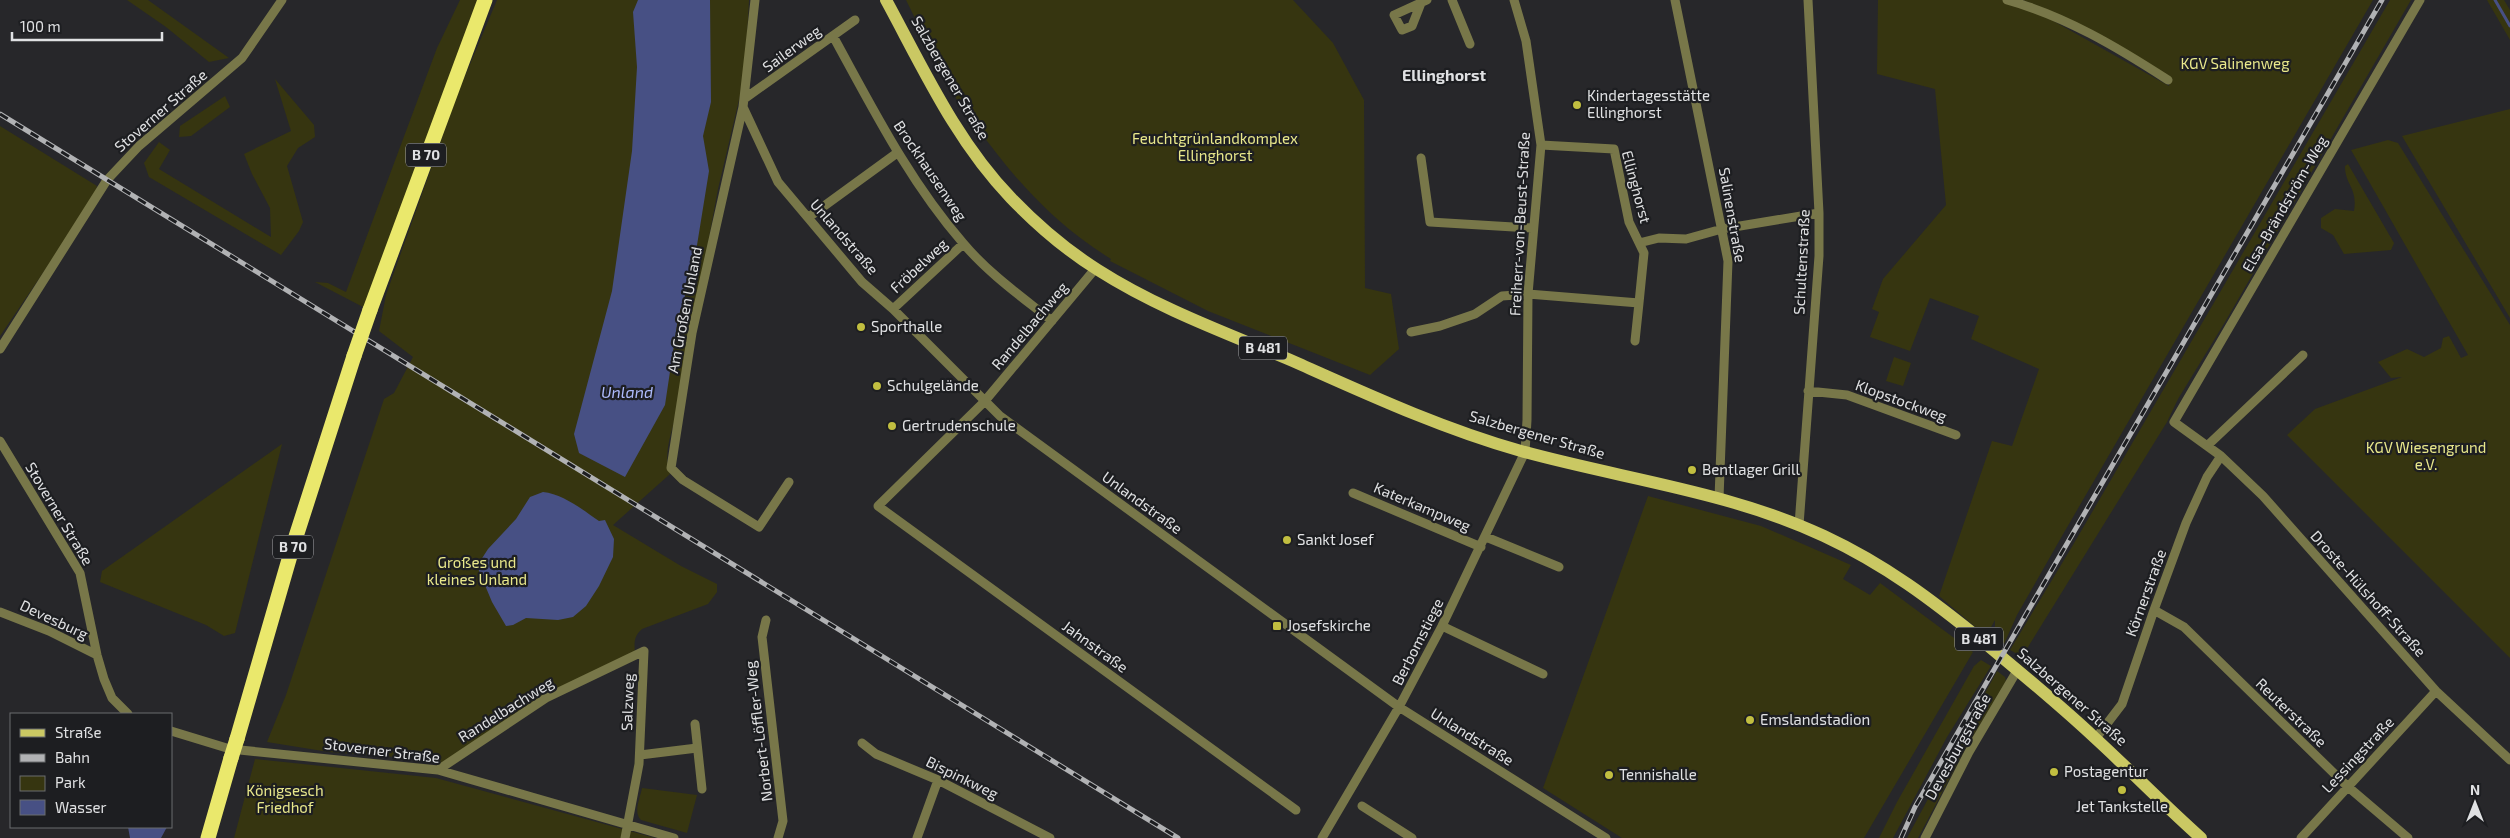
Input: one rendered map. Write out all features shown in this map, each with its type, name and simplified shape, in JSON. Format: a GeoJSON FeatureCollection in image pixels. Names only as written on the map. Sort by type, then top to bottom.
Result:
{"type":"FeatureCollection","features":[{"type":"Feature","properties":{"kind":"highway","name":"B 70"},"geometry":{"type":"LineString","coordinates":[[208,838],[292,549],[354,356],[485,0]]}},
{"type":"Feature","properties":{"kind":"main road","name":"Salzbergener Straße"},"geometry":{"type":"LineString","coordinates":[[886,0],[949,116],[985,168],[1035,221],[1062,245],[1095,269],[1161,304],[1389,403],[1468,433],[1525,452],[1719,498],[1799,525],[1868,558],[1900,577],[1934,602],[2018,669],[2096,738],[2201,838]]}},
{"type":"Feature","properties":{"kind":"street","name":"Stoverner Straße"},"geometry":{"type":"LineString","coordinates":[[1,346],[107,180],[139,146],[242,58],[282,0]]}},
{"type":"Feature","properties":{"kind":"street","name":"Am Großen Unland"},"geometry":{"type":"LineString","coordinates":[[755,0],[744,103],[692,333],[671,468],[682,480],[759,527],[789,482]]}},
{"type":"Feature","properties":{"kind":"street"},"geometry":{"type":"LineString","coordinates":[[1452,0],[1470,44]]}},
{"type":"Feature","properties":{"kind":"street","name":"Freiherr-von-Beust-Straße"},"geometry":{"type":"LineString","coordinates":[[1514,0],[1526,41],[1541,145],[1532,228],[1528,294],[1525,452]]}},
{"type":"Feature","properties":{"kind":"street","name":"Salinenstraße"},"geometry":{"type":"LineString","coordinates":[[1675,0],[1728,261],[1719,498]]}},
{"type":"Feature","properties":{"kind":"street","name":"Schultenstraße"},"geometry":{"type":"LineString","coordinates":[[1799,525],[1819,256],[1819,213],[1808,0]]}},
{"type":"Feature","properties":{"kind":"street"},"geometry":{"type":"LineString","coordinates":[[2007,0],[2065,20],[2168,80]]}},
{"type":"Feature","properties":{"kind":"street","name":"Elsa-Brändström-Weg"},"geometry":{"type":"LineString","coordinates":[[2174,422],[2420,0]]}},
{"type":"Feature","properties":{"kind":"street","name":"Sailerweg"},"geometry":{"type":"LineString","coordinates":[[744,103],[855,20]]}},
{"type":"Feature","properties":{"kind":"street","name":"Brockhausenweg"},"geometry":{"type":"LineString","coordinates":[[833,36],[897,153],[928,199],[964,244],[1005,283],[1052,321]]}},
{"type":"Feature","properties":{"kind":"street","name":"Unlandstraße"},"geometry":{"type":"LineString","coordinates":[[744,103],[778,182],[862,282],[893,309],[1000,416],[1399,707],[1606,838]]}},
{"type":"Feature","properties":{"kind":"street","name":"Ellinghorst"},"geometry":{"type":"LineString","coordinates":[[1541,145],[1614,149],[1629,222],[1644,253],[1635,341]]}},
{"type":"Feature","properties":{"kind":"street"},"geometry":{"type":"LineString","coordinates":[[808,217],[897,153]]}},
{"type":"Feature","properties":{"kind":"street"},"geometry":{"type":"LineString","coordinates":[[1421,158],[1430,222],[1532,228]]}},
{"type":"Feature","properties":{"kind":"street","name":"Ellinghorst"},"geometry":{"type":"LineString","coordinates":[[1639,243],[1659,238],[1686,239],[1722,228],[1819,213]]}},
{"type":"Feature","properties":{"kind":"street","name":"Fröbelweg"},"geometry":{"type":"LineString","coordinates":[[893,309],[964,244]]}},
{"type":"Feature","properties":{"kind":"street","name":"Randelbachweg"},"geometry":{"type":"LineString","coordinates":[[878,506],[984,402],[1095,269]]}},
{"type":"Feature","properties":{"kind":"street"},"geometry":{"type":"LineString","coordinates":[[1411,332],[1440,326],[1475,314],[1502,296],[1528,294],[1639,303]]}},
{"type":"Feature","properties":{"kind":"street"},"geometry":{"type":"LineString","coordinates":[[2208,445],[2303,355]]}},
{"type":"Feature","properties":{"kind":"street","name":"Klopstockweg"},"geometry":{"type":"LineString","coordinates":[[1808,391],[1847,395],[1956,435]]}},
{"type":"Feature","properties":{"kind":"street","name":"Droste-Hülshoff-Straße"},"geometry":{"type":"LineString","coordinates":[[2174,422],[2208,445],[2264,496],[2436,690],[2510,760]]}},
{"type":"Feature","properties":{"kind":"street","name":"Stoverner Straße"},"geometry":{"type":"LineString","coordinates":[[0,441],[80,573],[96,655],[112,698],[127,713]]}},
{"type":"Feature","properties":{"kind":"street","name":"Berbomstiege"},"geometry":{"type":"LineString","coordinates":[[1322,838],[1399,707],[1442,626],[1525,452]]}},
{"type":"Feature","properties":{"kind":"street","name":"Körnerstraße"},"geometry":{"type":"LineString","coordinates":[[2096,738],[2122,704],[2154,610],[2207,477],[2221,456]]}},
{"type":"Feature","properties":{"kind":"street","name":"Katerkampweg"},"geometry":{"type":"LineString","coordinates":[[1353,493],[1481,547]]}},
{"type":"Feature","properties":{"kind":"street","name":"Jahnstraße"},"geometry":{"type":"LineString","coordinates":[[878,506],[1296,810]]}},
{"type":"Feature","properties":{"kind":"street","name":"Katerkampweg"},"geometry":{"type":"LineString","coordinates":[[1486,537],[1559,567]]}},
{"type":"Feature","properties":{"kind":"street","name":"Reuterstraße"},"geometry":{"type":"LineString","coordinates":[[2154,610],[2184,628],[2347,786],[2408,838]]}},
{"type":"Feature","properties":{"kind":"street","name":"Devesburg"},"geometry":{"type":"LineString","coordinates":[[0,612],[49,631],[96,655]]}},
{"type":"Feature","properties":{"kind":"street","name":"Norbert-Löffler-Weg"},"geometry":{"type":"LineString","coordinates":[[766,620],[762,637],[783,822],[778,838]]}},
{"type":"Feature","properties":{"kind":"street"},"geometry":{"type":"LineString","coordinates":[[1442,626],[1543,674]]}},
{"type":"Feature","properties":{"kind":"street","name":"Randelbachweg"},"geometry":{"type":"LineString","coordinates":[[438,770],[546,698],[644,650]]}},
{"type":"Feature","properties":{"kind":"street","name":"Salzweg"},"geometry":{"type":"LineString","coordinates":[[625,838],[640,755],[644,650]]}},
{"type":"Feature","properties":{"kind":"street","name":"Devesburgstraße"},"geometry":{"type":"LineString","coordinates":[[1925,838],[1969,752],[2018,669]]}},
{"type":"Feature","properties":{"kind":"street","name":"Lessingstraße"},"geometry":{"type":"LineString","coordinates":[[2301,838],[2436,690]]}},
{"type":"Feature","properties":{"kind":"street"},"geometry":{"type":"LineString","coordinates":[[695,724],[702,789]]}},
{"type":"Feature","properties":{"kind":"street","name":"Stoverner Straße"},"geometry":{"type":"LineString","coordinates":[[172,731],[230,749],[438,770],[674,838]]}},
{"type":"Feature","properties":{"kind":"street","name":"Bispinkweg"},"geometry":{"type":"LineString","coordinates":[[862,743],[876,754],[938,780],[1050,838]]}},
{"type":"Feature","properties":{"kind":"street"},"geometry":{"type":"LineString","coordinates":[[640,755],[697,748]]}},
{"type":"Feature","properties":{"kind":"street"},"geometry":{"type":"LineString","coordinates":[[917,838],[938,780]]}},
{"type":"Feature","properties":{"kind":"street"},"geometry":{"type":"LineString","coordinates":[[1362,806],[1412,838]]}},
{"type":"Feature","properties":{"kind":"green space"},"geometry":{"type":"Polygon","coordinates":[[[127,0],[148,0],[229,58],[209,62],[166,27],[127,0]]]}},
{"type":"Feature","properties":{"kind":"green space"},"geometry":{"type":"Polygon","coordinates":[[[460,0],[479,0],[371,294],[363,307],[315,282],[328,283],[346,292],[437,48],[460,0]]]}},
{"type":"Feature","properties":{"kind":"green space","name":"Großes und kleines Unland"},"geometry":{"type":"Polygon","coordinates":[[[497,0],[749,0],[746,58],[742,87],[718,189],[676,415],[668,444],[667,459],[670,474],[613,525],[681,566],[717,584],[717,592],[708,604],[642,629],[637,634],[635,640],[635,654],[610,663],[444,766],[422,759],[329,752],[267,742],[286,695],[384,399],[394,393],[413,357],[379,331],[386,295],[458,93],[497,0]]]}},
{"type":"Feature","properties":{"kind":"green space","name":"Feuchtgrünlandkomplex Ellinghorst"},"geometry":{"type":"Polygon","coordinates":[[[906,0],[1293,0],[1333,43],[1364,100],[1365,288],[1391,294],[1399,349],[1370,375],[1208,311],[1110,261],[1111,259],[1071,231],[1037,200],[1006,165],[976,126],[973,128],[944,77],[906,0]]]}},
{"type":"Feature","properties":{"kind":"green space","name":"KGV Salinenweg"},"geometry":{"type":"Polygon","coordinates":[[[1878,0],[2016,0],[2169,86],[2170,77],[2134,55],[2080,25],[2023,0],[2373,0],[2062,536],[2017,615],[2004,644],[1998,636],[2000,629],[1995,628],[1995,620],[1986,636],[1939,596],[1992,441],[2012,446],[2039,369],[1971,339],[1979,316],[1930,298],[1910,351],[1870,337],[1879,312],[1872,309],[1883,279],[1946,205],[1935,89],[1877,74],[1878,0]]]}},
{"type":"Feature","properties":{"kind":"green space"},"geometry":{"type":"Polygon","coordinates":[[[2390,0],[2411,0],[2225,322],[2178,399],[2167,422],[2023,655],[2010,650],[2073,545],[2390,0]]]}},
{"type":"Feature","properties":{"kind":"green space"},"geometry":{"type":"Polygon","coordinates":[[[2487,0],[2504,0],[2510,10],[2510,40],[2487,0]]]}},
{"type":"Feature","properties":{"kind":"green space"},"geometry":{"type":"Polygon","coordinates":[[[275,79],[314,125],[315,137],[298,148],[287,166],[303,222],[299,231],[281,255],[149,177],[144,163],[159,142],[170,150],[159,169],[271,237],[270,208],[244,154],[291,131],[275,79]]]}},
{"type":"Feature","properties":{"kind":"green space"},"geometry":{"type":"Polygon","coordinates":[[[225,96],[230,107],[191,136],[179,137],[180,126],[225,96]]]}},
{"type":"Feature","properties":{"kind":"green space"},"geometry":{"type":"Polygon","coordinates":[[[2510,109],[2510,318],[2402,136],[2510,109]]]}},
{"type":"Feature","properties":{"kind":"green space"},"geometry":{"type":"Polygon","coordinates":[[[0,126],[97,186],[94,198],[0,336],[0,126]]]}},
{"type":"Feature","properties":{"kind":"green space","name":"KGV Wiesengrund e.V."},"geometry":{"type":"Polygon","coordinates":[[[2388,140],[2398,143],[2510,325],[2510,658],[2287,435],[2315,409],[2402,377],[2391,378],[2378,362],[2407,349],[2424,357],[2441,348],[2443,338],[2449,336],[2461,358],[2468,355],[2351,150],[2388,140]]]}},
{"type":"Feature","properties":{"kind":"green space"},"geometry":{"type":"Polygon","coordinates":[[[2348,164],[2394,243],[2391,250],[2344,254],[2333,235],[2321,228],[2321,218],[2335,209],[2354,211],[2353,192],[2347,178],[2345,166],[2348,164]]]}},
{"type":"Feature","properties":{"kind":"green space"},"geometry":{"type":"Polygon","coordinates":[[[1894,357],[1911,363],[1903,386],[1886,381],[1894,357]]]}},
{"type":"Feature","properties":{"kind":"green space"},"geometry":{"type":"Polygon","coordinates":[[[282,444],[235,633],[224,636],[206,625],[100,582],[102,571],[282,444]]]}},
{"type":"Feature","properties":{"kind":"green space","name":"Emslandstadion"},"geometry":{"type":"Polygon","coordinates":[[[1648,496],[1761,526],[1851,565],[1843,579],[1870,595],[1880,583],[1973,652],[1864,838],[1622,838],[1543,788],[1648,496]]]}},
{"type":"Feature","properties":{"kind":"green space"},"geometry":{"type":"Polygon","coordinates":[[[1981,660],[1991,666],[1947,737],[1893,838],[1879,838],[1897,802],[1974,666],[1981,660]]]}},
{"type":"Feature","properties":{"kind":"green space"},"geometry":{"type":"Polygon","coordinates":[[[1997,671],[2005,677],[2006,681],[1964,751],[1918,838],[1907,838],[1997,671]]]}},
{"type":"Feature","properties":{"kind":"green space","name":"Königsesch Friedhof"},"geometry":{"type":"Polygon","coordinates":[[[255,759],[436,778],[655,838],[234,838],[255,759]]]}},
{"type":"Feature","properties":{"kind":"green space"},"geometry":{"type":"Polygon","coordinates":[[[642,788],[697,795],[687,833],[641,820],[637,809],[642,788]]]}},
{"type":"Feature","properties":{"kind":"water","name":"Unland"},"geometry":{"type":"Polygon","coordinates":[[[638,0],[710,0],[711,102],[703,136],[709,171],[693,270],[678,318],[665,405],[625,477],[579,453],[574,434],[612,291],[632,151],[637,67],[633,12],[638,0]]]}},
{"type":"Feature","properties":{"kind":"water"},"geometry":{"type":"Polygon","coordinates":[[[543,492],[565,499],[599,521],[605,520],[614,539],[613,557],[599,586],[586,606],[573,617],[558,620],[526,618],[513,625],[506,626],[492,602],[477,566],[488,549],[516,519],[530,497],[543,492]]]}},
{"type":"Feature","properties":{"kind":"water"},"geometry":{"type":"Polygon","coordinates":[[[128,828],[166,828],[161,838],[130,838],[128,828]]]}},
{"type":"Feature","properties":{"kind":"waterway"},"geometry":{"type":"LineString","coordinates":[[2495,0],[2510,26]]}},
{"type":"Feature","properties":{"kind":"railway"},"geometry":{"type":"LineString","coordinates":[[1901,838],[1915,807],[2382,0]]}},
{"type":"Feature","properties":{"kind":"railway"},"geometry":{"type":"LineString","coordinates":[[0,114],[1178,838]]}},
{"type":"Feature","properties":{"kind":"place","name":"Kindertagesstätte Ellinghorst"},"geometry":{"type":"Point","coordinates":[1577,105]}},
{"type":"Feature","properties":{"kind":"place","name":"Sporthalle"},"geometry":{"type":"Point","coordinates":[861,327]}},
{"type":"Feature","properties":{"kind":"place","name":"Schulgelände"},"geometry":{"type":"Point","coordinates":[877,386]}},
{"type":"Feature","properties":{"kind":"place","name":"Gertrudenschule"},"geometry":{"type":"Point","coordinates":[892,426]}},
{"type":"Feature","properties":{"kind":"place","name":"Bentlager Grill"},"geometry":{"type":"Point","coordinates":[1692,470]}},
{"type":"Feature","properties":{"kind":"place","name":"Sankt Josef"},"geometry":{"type":"Point","coordinates":[1287,540]}},
{"type":"Feature","properties":{"kind":"place","name":"Josefskirche"},"geometry":{"type":"Point","coordinates":[1277,626]}},
{"type":"Feature","properties":{"kind":"place","name":"Emslandstadion"},"geometry":{"type":"Point","coordinates":[1750,720]}},
{"type":"Feature","properties":{"kind":"place","name":"Postagentur"},"geometry":{"type":"Point","coordinates":[2054,772]}},
{"type":"Feature","properties":{"kind":"place","name":"Tennishalle"},"geometry":{"type":"Point","coordinates":[1609,775]}},
{"type":"Feature","properties":{"kind":"place","name":"Jet Tankstelle"},"geometry":{"type":"Point","coordinates":[2122,790]}},
{"type":"Feature","properties":{"kind":"district","name":"Ellinghorst"},"geometry":{"type":"Point","coordinates":[1444,75]}}]}
